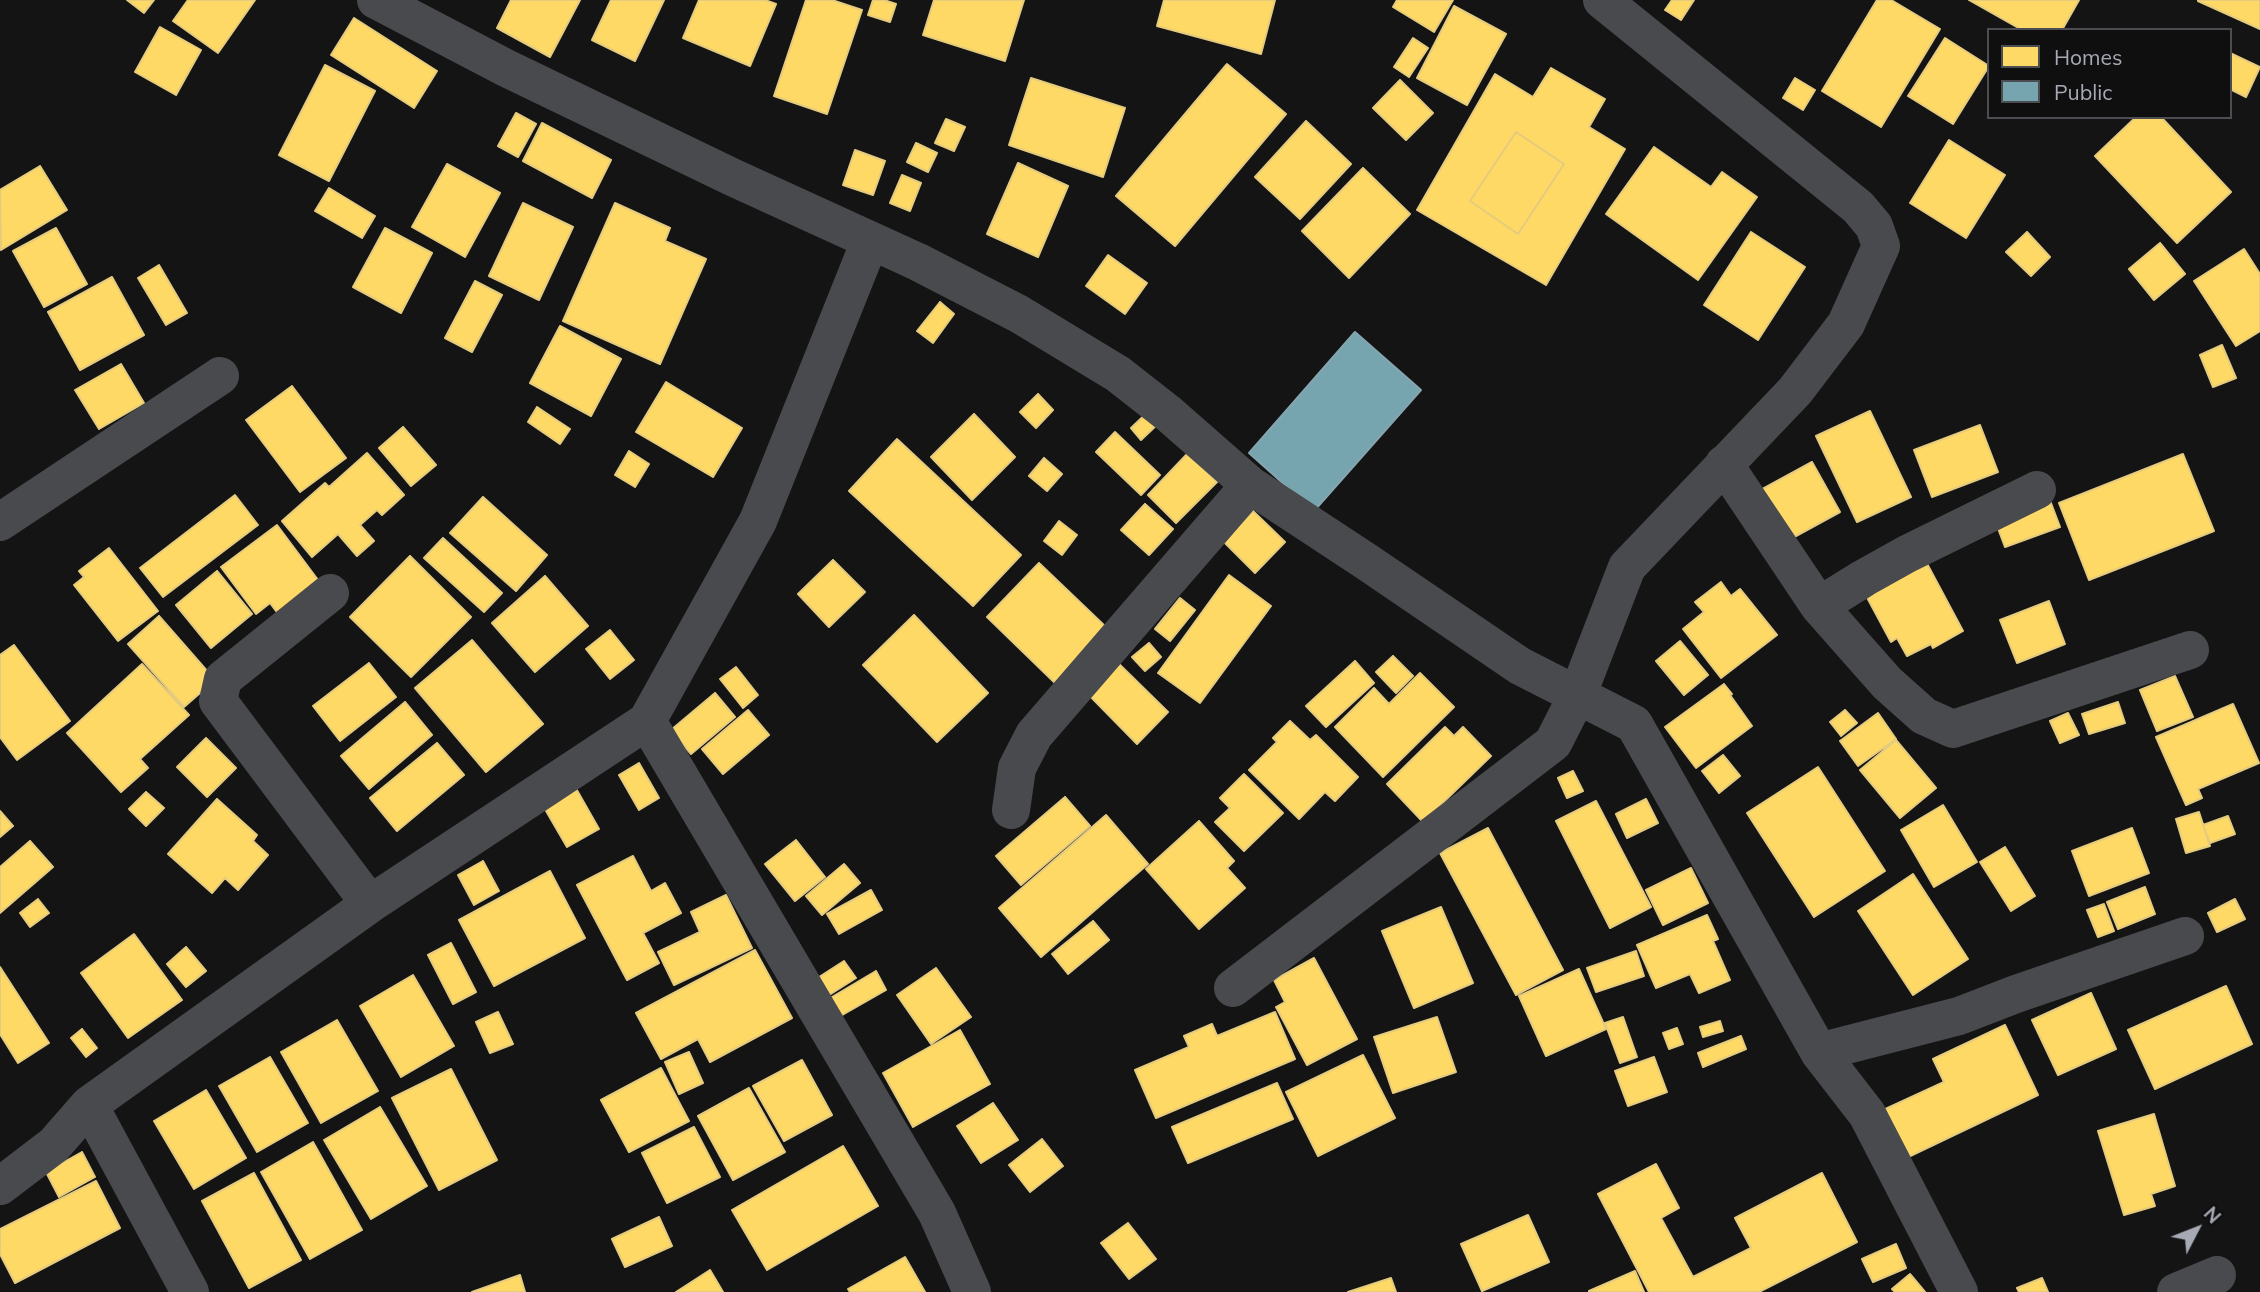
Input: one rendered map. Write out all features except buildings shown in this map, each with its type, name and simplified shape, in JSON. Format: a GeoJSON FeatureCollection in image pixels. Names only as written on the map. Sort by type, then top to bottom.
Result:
{"type":"FeatureCollection","features":[{"type":"Feature","properties":{"kind":"street"},"geometry":{"type":"LineString","coordinates":[[376,0],[506,68],[732,177],[918,262],[1019,314],[1118,374],[1169,414],[1250,485],[1520,666],[1634,724],[1819,1052],[1867,1114],[1959,1292]]}},
{"type":"Feature","properties":{"kind":"street"},"geometry":{"type":"LineString","coordinates":[[1233,988],[1553,743],[1578,694],[1627,567],[1795,391],[1846,324],[1881,246],[1874,226],[1858,207],[1602,0]]}},
{"type":"Feature","properties":{"kind":"street"},"geometry":{"type":"LineString","coordinates":[[0,1186],[54,1145],[89,1105],[370,904],[647,721],[758,521],[870,241]]}},
{"type":"Feature","properties":{"kind":"street"},"geometry":{"type":"LineString","coordinates":[[0,522],[220,376]]}},
{"type":"Feature","properties":{"kind":"street"},"geometry":{"type":"LineString","coordinates":[[1724,464],[1819,606],[1887,683],[1924,716],[1954,729],[2190,650]]}},
{"type":"Feature","properties":{"kind":"street"},"geometry":{"type":"LineString","coordinates":[[1011,810],[1017,768],[1034,736],[1250,485]]}},
{"type":"Feature","properties":{"kind":"street"},"geometry":{"type":"LineString","coordinates":[[1819,606],[1907,554],[2037,490]]}},
{"type":"Feature","properties":{"kind":"street"},"geometry":{"type":"LineString","coordinates":[[330,593],[223,679],[218,701],[370,904]]}},
{"type":"Feature","properties":{"kind":"street"},"geometry":{"type":"LineString","coordinates":[[647,721],[937,1213],[972,1292]]}},
{"type":"Feature","properties":{"kind":"street"},"geometry":{"type":"LineString","coordinates":[[1819,1052],[1959,1016],[2185,936]]}},
{"type":"Feature","properties":{"kind":"street"},"geometry":{"type":"LineString","coordinates":[[89,1105],[191,1292]]}},
{"type":"Feature","properties":{"kind":"street"},"geometry":{"type":"LineString","coordinates":[[2176,1292],[2217,1275]]}}]}
